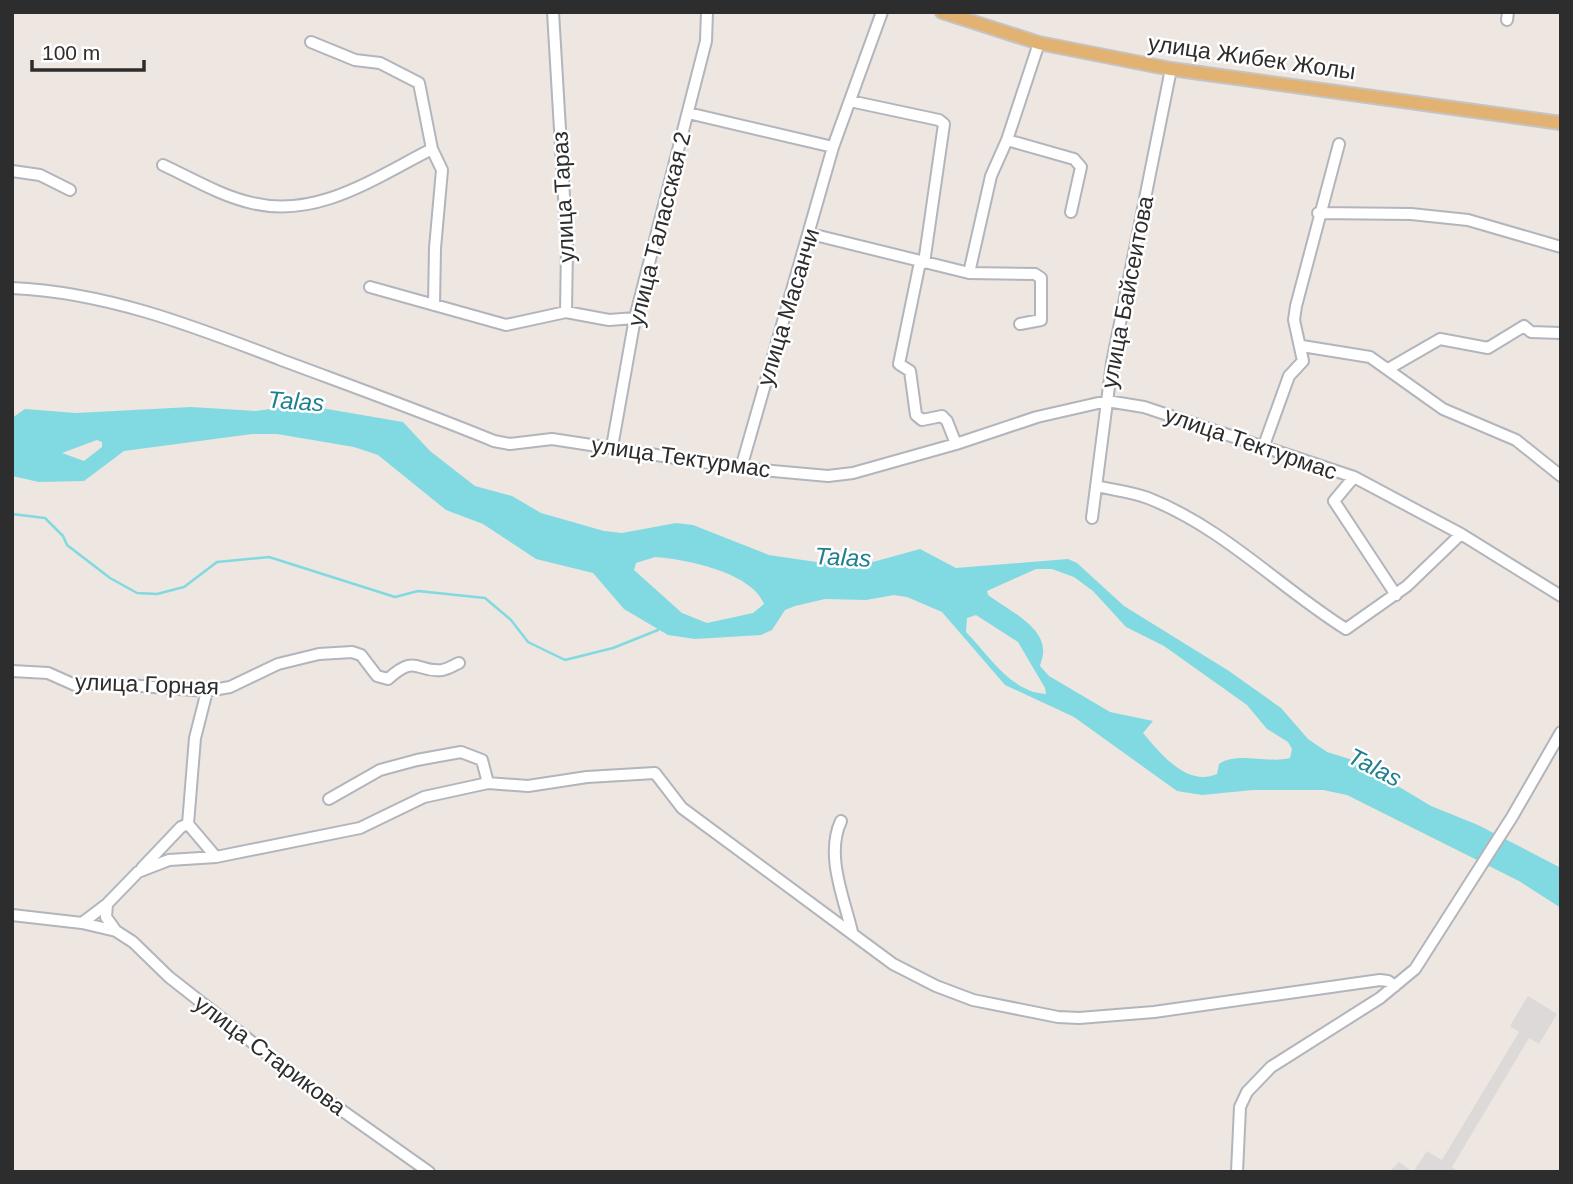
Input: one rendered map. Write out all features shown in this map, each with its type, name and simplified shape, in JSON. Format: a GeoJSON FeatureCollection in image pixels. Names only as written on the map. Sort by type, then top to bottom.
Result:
{"type":"FeatureCollection","features":[{"type":"Feature","properties":{"kind":"main road","name":"улица Жибек Жолы"},"geometry":{"type":"LineString","coordinates":[[942,12],[1039,43],[1171,69],[1561,123]]}},
{"type":"Feature","properties":{"kind":"street","name":"улица Тараз"},"geometry":{"type":"LineString","coordinates":[[552,12],[567,247],[566,312]]}},
{"type":"Feature","properties":{"kind":"street","name":"улица Таласская 2"},"geometry":{"type":"LineString","coordinates":[[612,447],[635,318],[706,41],[707,12]]}},
{"type":"Feature","properties":{"kind":"street","name":"улица Масанчи"},"geometry":{"type":"LineString","coordinates":[[741,468],[811,234],[833,146],[882,12]]}},
{"type":"Feature","properties":{"kind":"street"},"geometry":{"type":"LineString","coordinates":[[311,42],[355,60],[380,63],[419,83],[432,149],[442,170],[434,305]]}},
{"type":"Feature","properties":{"kind":"street"},"geometry":{"type":"LineString","coordinates":[[970,273],[988,185],[1007,141],[1039,43]]}},
{"type":"Feature","properties":{"kind":"street","name":"улица Байсеитова"},"geometry":{"type":"LineString","coordinates":[[1092,518],[1107,401],[1171,69]]}},
{"type":"Feature","properties":{"kind":"street"},"geometry":{"type":"LineString","coordinates":[[850,101],[939,120],[944,124],[922,262],[899,364],[910,372],[916,415],[922,420],[942,416],[947,421],[956,444]]}},
{"type":"Feature","properties":{"kind":"street"},"geometry":{"type":"LineString","coordinates":[[688,113],[833,146]]}},
{"type":"Feature","properties":{"kind":"street"},"geometry":{"type":"LineString","coordinates":[[1007,141],[1074,159],[1081,167],[1071,212]]}},
{"type":"Feature","properties":{"kind":"street"},"geometry":{"type":"LineString","coordinates":[[1263,448],[1289,376],[1303,361],[1302,346],[1294,320],[1318,213],[1339,144]]}},
{"type":"Feature","properties":{"kind":"street"},"geometry":{"type":"LineString","coordinates":[[163,165],[251,203],[290,208],[328,200],[385,177],[432,149]]}},
{"type":"Feature","properties":{"kind":"street"},"geometry":{"type":"LineString","coordinates":[[12,172],[40,175],[70,190]]}},
{"type":"Feature","properties":{"kind":"street"},"geometry":{"type":"LineString","coordinates":[[1318,213],[1411,214],[1468,220],[1561,247]]}},
{"type":"Feature","properties":{"kind":"street"},"geometry":{"type":"LineString","coordinates":[[811,234],[970,273],[1035,274],[1041,278],[1041,320],[1020,324]]}},
{"type":"Feature","properties":{"kind":"street"},"geometry":{"type":"LineString","coordinates":[[370,287],[506,325],[566,312],[609,320],[635,318]]}},
{"type":"Feature","properties":{"kind":"street","name":"улица Тектурмас"},"geometry":{"type":"LineString","coordinates":[[12,288],[48,289],[119,303],[213,334],[494,441],[510,444],[552,439],[741,468],[828,475],[853,473],[956,444],[1037,417],[1107,401],[1144,407],[1354,477],[1461,534],[1561,596]]}},
{"type":"Feature","properties":{"kind":"street"},"geometry":{"type":"LineString","coordinates":[[1388,369],[1440,340],[1488,348],[1524,326],[1531,332],[1561,333]]}},
{"type":"Feature","properties":{"kind":"street"},"geometry":{"type":"LineString","coordinates":[[1302,346],[1362,354],[1388,369],[1443,409],[1516,440],[1561,476]]}},
{"type":"Feature","properties":{"kind":"street","name":"улица Тектурмас"},"geometry":{"type":"LineString","coordinates":[[1354,477],[1334,501],[1396,595]]}},
{"type":"Feature","properties":{"kind":"street"},"geometry":{"type":"LineString","coordinates":[[1096,486],[1147,498],[1196,522],[1246,554],[1346,629],[1396,595],[1461,534]]}},
{"type":"Feature","properties":{"kind":"street","name":"улица Горная"},"geometry":{"type":"LineString","coordinates":[[12,671],[48,673],[75,685],[102,683],[207,691],[230,687],[278,664],[318,654],[352,652],[361,655],[377,676],[388,678],[401,667],[416,664],[441,670],[459,663]]}},
{"type":"Feature","properties":{"kind":"street"},"geometry":{"type":"LineString","coordinates":[[207,691],[195,738],[188,824],[216,857]]}},
{"type":"Feature","properties":{"kind":"street"},"geometry":{"type":"LineString","coordinates":[[1237,1172],[1240,1107],[1257,1078],[1395,986],[1425,958],[1561,732]]}},
{"type":"Feature","properties":{"kind":"street"},"geometry":{"type":"LineString","coordinates":[[329,799],[380,771],[416,760],[461,752],[482,760],[488,783]]}},
{"type":"Feature","properties":{"kind":"street"},"geometry":{"type":"LineString","coordinates":[[138,873],[169,860],[216,857],[360,828],[424,797],[488,783],[528,786],[587,777],[655,773],[682,808],[893,964],[936,986],[973,1000],[1058,1017],[1154,1012],[1380,980],[1395,986]]}},
{"type":"Feature","properties":{"kind":"street"},"geometry":{"type":"LineString","coordinates":[[841,821],[834,842],[835,857],[852,932]]}},
{"type":"Feature","properties":{"kind":"street"},"geometry":{"type":"LineString","coordinates":[[82,923],[107,904],[181,827],[188,824]]}},
{"type":"Feature","properties":{"kind":"street"},"geometry":{"type":"LineString","coordinates":[[107,904],[106,917],[116,931]]}},
{"type":"Feature","properties":{"kind":"street"},"geometry":{"type":"LineString","coordinates":[[12,915],[82,923],[116,931]]}},
{"type":"Feature","properties":{"kind":"street","name":"улица Старикова"},"geometry":{"type":"LineString","coordinates":[[116,931],[133,942],[169,977],[313,1090],[429,1172]]}},
{"type":"Feature","properties":{"kind":"shaded area"},"geometry":{"type":"Polygon","coordinates":[[[1528,996],[1557,1014],[1539,1044],[1529,1038],[1452,1167],[1459,1172],[1413,1172],[1427,1151],[1442,1160],[1519,1032],[1510,1026],[1528,996]]]}},
{"type":"Feature","properties":{"kind":"shaded area"},"geometry":{"type":"Polygon","coordinates":[[[1399,1162],[1413,1172],[1391,1172],[1390,1171],[1399,1162]]]}},
{"type":"Feature","properties":{"kind":"water"},"geometry":{"type":"Polygon","coordinates":[[[291,406],[315,407],[403,422],[430,451],[475,486],[512,496],[541,513],[604,531],[622,533],[676,523],[693,525],[769,555],[843,566],[862,565],[920,549],[956,568],[1068,559],[1077,563],[1124,606],[1229,671],[1281,708],[1308,739],[1327,752],[1356,761],[1431,806],[1478,825],[1561,868],[1561,908],[1519,881],[1347,795],[1323,790],[1253,790],[1202,795],[1177,791],[1074,717],[1005,685],[942,612],[907,597],[894,595],[866,600],[825,599],[795,606],[785,610],[772,630],[761,635],[695,639],[668,635],[624,609],[593,573],[536,559],[483,524],[446,510],[378,455],[354,447],[277,434],[252,434],[124,451],[84,481],[39,482],[12,476],[12,418],[25,409],[76,413],[191,407],[256,411],[291,406]],[[97,440],[62,453],[84,461],[102,447],[102,442],[97,440]],[[655,557],[636,563],[634,570],[682,613],[707,623],[753,613],[764,604],[746,583],[716,569],[655,557]],[[1036,569],[987,591],[988,595],[1036,632],[1043,649],[1040,666],[1049,676],[1110,712],[1153,721],[1143,733],[1166,759],[1185,772],[1206,777],[1217,774],[1219,764],[1226,760],[1290,758],[1292,749],[1288,742],[1267,729],[1247,705],[1164,646],[1126,627],[1093,591],[1074,577],[1052,569],[1036,569]],[[976,615],[967,618],[966,632],[1001,671],[1022,687],[1046,694],[1018,642],[976,615]]]}},
{"type":"Feature","properties":{"kind":"waterway"},"geometry":{"type":"LineString","coordinates":[[12,514],[45,518],[63,536],[67,545],[110,578],[137,593],[157,594],[184,587],[217,562],[269,557],[395,597],[418,591],[485,598],[511,620],[528,642],[565,660],[613,648],[658,630]]}},
{"type":"Feature","properties":{"kind":"water label","name":"Talas"},"geometry":{"type":"Point","coordinates":[296,401]}},
{"type":"Feature","properties":{"kind":"water label","name":"Talas"},"geometry":{"type":"Point","coordinates":[843,557]}},
{"type":"Feature","properties":{"kind":"water label","name":"Talas"},"geometry":{"type":"Point","coordinates":[1375,767]}}]}
